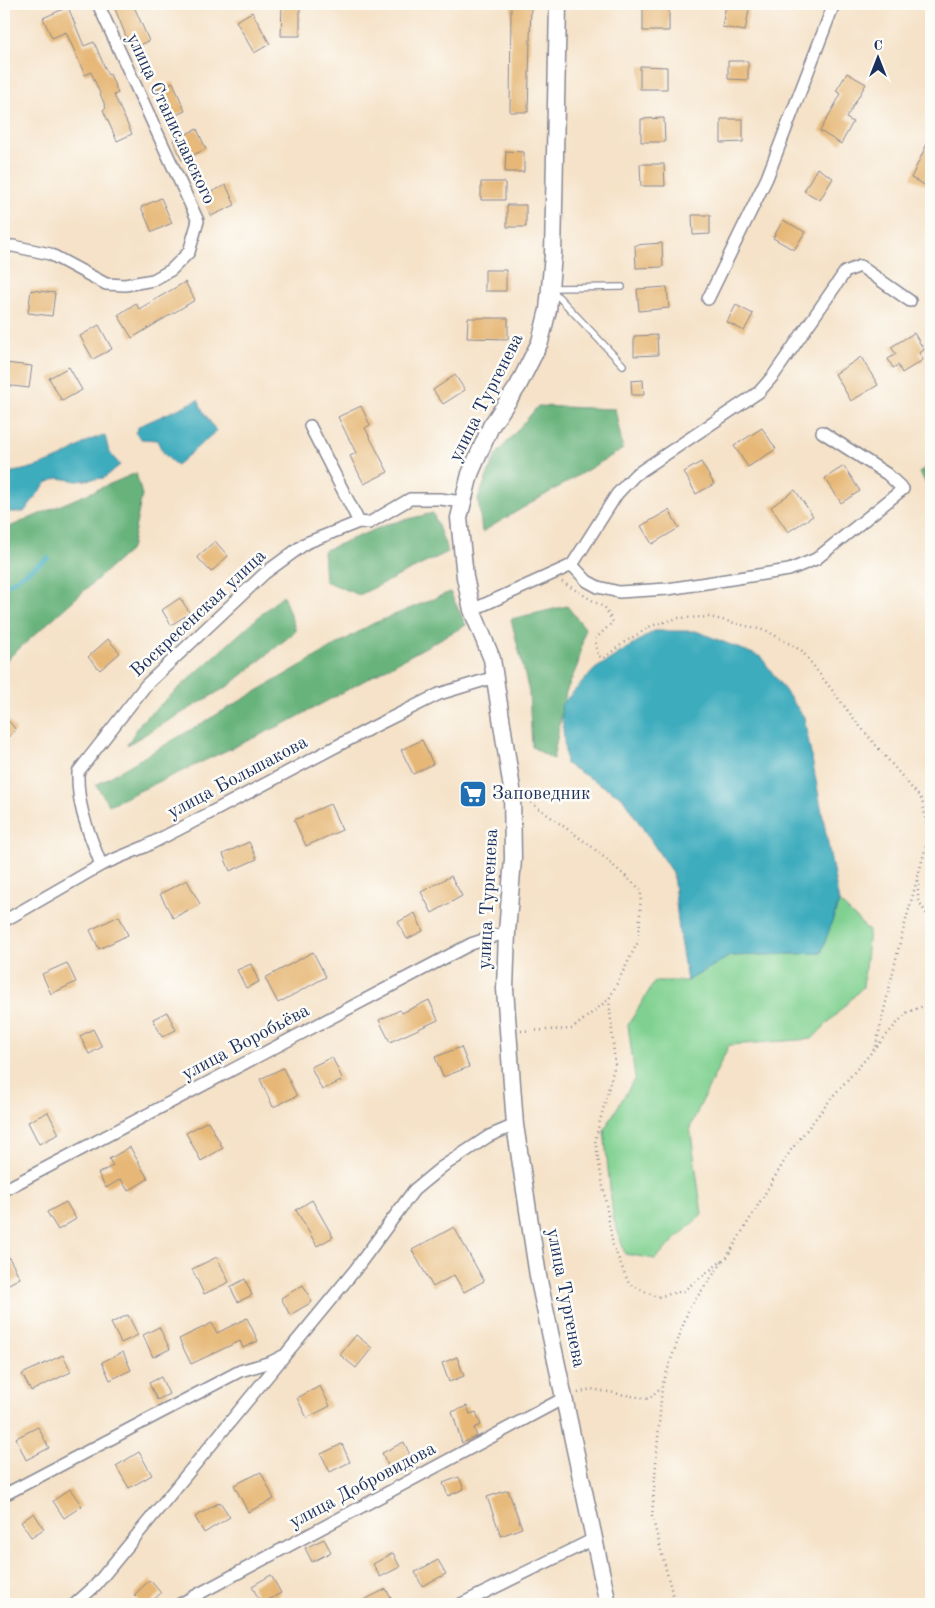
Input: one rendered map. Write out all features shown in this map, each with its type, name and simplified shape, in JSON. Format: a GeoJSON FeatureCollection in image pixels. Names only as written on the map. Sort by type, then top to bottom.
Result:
{"type":"FeatureCollection","features":[{"type":"Feature","properties":{"kind":"street","name":"улица Станиславского"},"geometry":{"type":"LineString","coordinates":[[4,246],[13,246],[50,254],[106,284],[125,285],[153,280],[171,270],[189,252],[198,222],[98,4]]}},
{"type":"Feature","properties":{"kind":"street","name":"улица Тургенева"},"geometry":{"type":"LineString","coordinates":[[558,4],[553,255],[548,310],[540,342],[518,386],[491,426],[470,474],[459,518],[465,577],[472,610],[492,659],[512,789],[514,859],[507,932],[505,989],[515,1125],[538,1276],[608,1604]]}},
{"type":"Feature","properties":{"kind":"street"},"geometry":{"type":"LineString","coordinates":[[708,299],[767,178],[834,4]]}},
{"type":"Feature","properties":{"kind":"street"},"geometry":{"type":"LineString","coordinates":[[472,610],[572,565],[617,494],[634,475],[720,419],[764,387],[774,376],[845,272],[860,266],[910,301]]}},
{"type":"Feature","properties":{"kind":"street"},"geometry":{"type":"LineString","coordinates":[[310,426],[359,522]]}},
{"type":"Feature","properties":{"kind":"street"},"geometry":{"type":"LineString","coordinates":[[572,565],[587,581],[598,587],[619,592],[668,589],[737,579],[788,570],[816,559],[903,489],[888,474],[822,432]]}},
{"type":"Feature","properties":{"kind":"street","name":"Воскресенская улица"},"geometry":{"type":"LineString","coordinates":[[101,865],[81,811],[77,790],[78,772],[146,685],[265,573],[306,543],[359,522],[369,523],[410,499],[440,499],[463,502]]}},
{"type":"Feature","properties":{"kind":"street","name":"улица Большакова"},"geometry":{"type":"LineString","coordinates":[[4,921],[101,865],[144,847],[373,726],[439,694],[495,677]]}},
{"type":"Feature","properties":{"kind":"street","name":"улица Воробьёва"},"geometry":{"type":"LineString","coordinates":[[4,1190],[471,944],[507,932]]}},
{"type":"Feature","properties":{"kind":"street"},"geometry":{"type":"LineString","coordinates":[[75,1604],[95,1586],[355,1270],[414,1190],[442,1167],[489,1136],[515,1125]]}},
{"type":"Feature","properties":{"kind":"street"},"geometry":{"type":"LineString","coordinates":[[4,1496],[240,1371],[271,1362],[286,1354]]}},
{"type":"Feature","properties":{"kind":"street","name":"улица Добровидова"},"geometry":{"type":"LineString","coordinates":[[180,1604],[564,1398]]}},
{"type":"Feature","properties":{"kind":"street"},"geometry":{"type":"LineString","coordinates":[[461,1604],[594,1539]]}},
{"type":"Feature","properties":{"kind":"lane"},"geometry":{"type":"LineString","coordinates":[[550,288],[622,287]]}},
{"type":"Feature","properties":{"kind":"lane"},"geometry":{"type":"LineString","coordinates":[[550,288],[622,365]]}},
{"type":"Feature","properties":{"kind":"path"},"geometry":{"type":"LineString","coordinates":[[550,574],[605,608],[613,622],[595,639],[598,656],[604,658],[651,626],[678,618],[710,617],[767,631],[802,650],[853,717],[922,800],[928,835],[874,1049]]}},
{"type":"Feature","properties":{"kind":"path"},"geometry":{"type":"LineString","coordinates":[[508,1031],[572,1029],[609,998],[639,940],[641,890],[591,846],[512,789]]}},
{"type":"Feature","properties":{"kind":"path"},"geometry":{"type":"LineString","coordinates":[[918,876],[918,900],[931,921]]}},
{"type":"Feature","properties":{"kind":"path"},"geometry":{"type":"LineString","coordinates":[[609,998],[615,1064],[595,1140],[613,1245],[629,1284],[657,1297],[683,1291],[727,1257]]}},
{"type":"Feature","properties":{"kind":"path"},"geometry":{"type":"LineString","coordinates":[[675,1604],[652,1516],[662,1386],[688,1308],[727,1257],[791,1150],[834,1095],[906,1013],[931,1003]]}},
{"type":"Feature","properties":{"kind":"path"},"geometry":{"type":"LineString","coordinates":[[564,1398],[591,1389],[649,1399],[662,1386]]}},
{"type":"Feature","properties":{"kind":"green space"},"geometry":{"type":"Polygon","coordinates":[[[538,406],[615,409],[623,449],[482,532],[478,498],[496,455],[538,406]]]}},
{"type":"Feature","properties":{"kind":"green space"},"geometry":{"type":"Polygon","coordinates":[[[931,464],[931,491],[919,472],[931,464]]]}},
{"type":"Feature","properties":{"kind":"green space"},"geometry":{"type":"Polygon","coordinates":[[[136,473],[142,495],[131,549],[4,662],[4,526],[7,528],[136,473]]]}},
{"type":"Feature","properties":{"kind":"green space"},"geometry":{"type":"Polygon","coordinates":[[[433,513],[448,552],[359,595],[325,581],[323,551],[388,524],[433,513]]]}},
{"type":"Feature","properties":{"kind":"green space"},"geometry":{"type":"Polygon","coordinates":[[[450,592],[466,625],[290,721],[109,805],[96,785],[372,624],[450,592]]]}},
{"type":"Feature","properties":{"kind":"green space"},"geometry":{"type":"Polygon","coordinates":[[[283,595],[296,631],[230,685],[127,745],[141,722],[283,595]]]}},
{"type":"Feature","properties":{"kind":"green space"},"geometry":{"type":"Polygon","coordinates":[[[567,606],[585,628],[578,664],[566,692],[553,759],[532,747],[529,692],[511,619],[567,606]]]}},
{"type":"Feature","properties":{"kind":"green space"},"geometry":{"type":"Polygon","coordinates":[[[839,902],[869,931],[863,987],[812,1039],[729,1045],[690,1127],[702,1214],[655,1259],[625,1254],[613,1217],[604,1130],[635,1078],[628,1025],[655,981],[687,981],[730,956],[821,953],[839,902]]]}},
{"type":"Feature","properties":{"kind":"water"},"geometry":{"type":"Polygon","coordinates":[[[198,400],[216,431],[177,465],[165,454],[157,440],[141,439],[135,433],[139,426],[198,400]]]}},
{"type":"Feature","properties":{"kind":"water"},"geometry":{"type":"Polygon","coordinates":[[[105,436],[109,452],[120,465],[104,478],[77,481],[58,478],[46,483],[24,512],[4,512],[4,473],[20,471],[44,464],[67,454],[89,440],[105,436]]]}},
{"type":"Feature","properties":{"kind":"water"},"geometry":{"type":"Polygon","coordinates":[[[654,631],[696,631],[761,657],[804,717],[839,902],[821,953],[730,956],[687,981],[680,940],[673,874],[622,797],[566,764],[561,705],[595,669],[654,631]]]}},
{"type":"Feature","properties":{"kind":"building"},"geometry":{"type":"Polygon","coordinates":[[[113,4],[133,4],[149,41],[131,49],[113,4]]]}},
{"type":"Feature","properties":{"kind":"building"},"geometry":{"type":"Polygon","coordinates":[[[282,4],[300,4],[300,36],[281,36],[282,4]]]}},
{"type":"Feature","properties":{"kind":"building"},"geometry":{"type":"Polygon","coordinates":[[[511,4],[531,4],[528,112],[510,112],[511,4]]]}},
{"type":"Feature","properties":{"kind":"building"},"geometry":{"type":"Polygon","coordinates":[[[726,4],[750,4],[745,31],[722,27],[726,4]]]}},
{"type":"Feature","properties":{"kind":"building"},"geometry":{"type":"Polygon","coordinates":[[[68,7],[84,46],[94,42],[118,93],[114,95],[132,134],[117,141],[103,110],[106,108],[91,72],[85,75],[66,32],[52,38],[43,18],[68,7]]]}},
{"type":"Feature","properties":{"kind":"building"},"geometry":{"type":"Polygon","coordinates":[[[643,7],[669,7],[669,31],[643,31],[643,7]]]}},
{"type":"Feature","properties":{"kind":"building"},"geometry":{"type":"Polygon","coordinates":[[[252,12],[270,44],[254,53],[236,21],[252,12]]]}},
{"type":"Feature","properties":{"kind":"building"},"geometry":{"type":"Polygon","coordinates":[[[728,61],[748,61],[748,80],[728,79],[728,61]]]}},
{"type":"Feature","properties":{"kind":"building"},"geometry":{"type":"Polygon","coordinates":[[[640,66],[667,67],[667,89],[640,89],[640,66]]]}},
{"type":"Feature","properties":{"kind":"building"},"geometry":{"type":"Polygon","coordinates":[[[847,73],[866,84],[846,118],[853,122],[841,144],[820,131],[841,94],[836,91],[847,73]]]}},
{"type":"Feature","properties":{"kind":"building"},"geometry":{"type":"Polygon","coordinates":[[[173,82],[185,111],[169,118],[156,89],[173,82]]]}},
{"type":"Feature","properties":{"kind":"building"},"geometry":{"type":"Polygon","coordinates":[[[664,118],[665,142],[641,142],[641,119],[664,118]]]}},
{"type":"Feature","properties":{"kind":"building"},"geometry":{"type":"Polygon","coordinates":[[[721,119],[743,119],[743,142],[721,143],[721,119]]]}},
{"type":"Feature","properties":{"kind":"building"},"geometry":{"type":"Polygon","coordinates":[[[197,129],[206,149],[182,160],[173,140],[197,129]]]}},
{"type":"Feature","properties":{"kind":"building"},"geometry":{"type":"Polygon","coordinates":[[[931,135],[931,188],[911,178],[931,135]]]}},
{"type":"Feature","properties":{"kind":"building"},"geometry":{"type":"Polygon","coordinates":[[[506,151],[524,152],[524,172],[505,172],[506,151]]]}},
{"type":"Feature","properties":{"kind":"building"},"geometry":{"type":"Polygon","coordinates":[[[640,164],[664,164],[665,186],[641,186],[640,164]]]}},
{"type":"Feature","properties":{"kind":"building"},"geometry":{"type":"Polygon","coordinates":[[[817,168],[833,178],[820,200],[804,191],[817,168]]]}},
{"type":"Feature","properties":{"kind":"building"},"geometry":{"type":"Polygon","coordinates":[[[481,182],[505,182],[505,200],[481,200],[481,182]]]}},
{"type":"Feature","properties":{"kind":"building"},"geometry":{"type":"Polygon","coordinates":[[[226,185],[235,205],[211,216],[202,196],[226,185]]]}},
{"type":"Feature","properties":{"kind":"building"},"geometry":{"type":"Polygon","coordinates":[[[161,198],[172,223],[152,232],[141,207],[161,198]]]}},
{"type":"Feature","properties":{"kind":"building"},"geometry":{"type":"Polygon","coordinates":[[[507,205],[526,205],[526,227],[507,227],[507,205]]]}},
{"type":"Feature","properties":{"kind":"building"},"geometry":{"type":"Polygon","coordinates":[[[692,215],[710,215],[710,234],[693,235],[692,215]]]}},
{"type":"Feature","properties":{"kind":"building"},"geometry":{"type":"Polygon","coordinates":[[[783,220],[805,232],[794,250],[773,238],[783,220]]]}},
{"type":"Feature","properties":{"kind":"building"},"geometry":{"type":"Polygon","coordinates":[[[662,243],[663,267],[636,268],[635,245],[662,243]]]}},
{"type":"Feature","properties":{"kind":"building"},"geometry":{"type":"Polygon","coordinates":[[[485,270],[506,270],[506,291],[485,291],[485,270]]]}},
{"type":"Feature","properties":{"kind":"building"},"geometry":{"type":"Polygon","coordinates":[[[185,282],[195,300],[132,338],[118,315],[136,303],[139,309],[185,282]]]}},
{"type":"Feature","properties":{"kind":"building"},"geometry":{"type":"Polygon","coordinates":[[[667,287],[669,308],[639,311],[637,289],[667,287]]]}},
{"type":"Feature","properties":{"kind":"building"},"geometry":{"type":"Polygon","coordinates":[[[31,290],[55,293],[52,316],[28,313],[31,290]]]}},
{"type":"Feature","properties":{"kind":"building"},"geometry":{"type":"Polygon","coordinates":[[[736,305],[753,314],[744,331],[727,322],[736,305]]]}},
{"type":"Feature","properties":{"kind":"building"},"geometry":{"type":"Polygon","coordinates":[[[468,318],[508,318],[508,339],[467,338],[468,318]]]}},
{"type":"Feature","properties":{"kind":"building"},"geometry":{"type":"Polygon","coordinates":[[[99,325],[112,349],[93,359],[80,336],[99,325]]]}},
{"type":"Feature","properties":{"kind":"building"},"geometry":{"type":"Polygon","coordinates":[[[914,333],[924,350],[919,353],[923,360],[902,373],[898,365],[893,368],[888,359],[896,354],[891,347],[914,333]]]}},
{"type":"Feature","properties":{"kind":"building"},"geometry":{"type":"Polygon","coordinates":[[[657,335],[658,355],[634,356],[634,336],[657,335]]]}},
{"type":"Feature","properties":{"kind":"building"},"geometry":{"type":"Polygon","coordinates":[[[861,357],[878,385],[851,401],[835,374],[861,357]]]}},
{"type":"Feature","properties":{"kind":"building"},"geometry":{"type":"Polygon","coordinates":[[[5,363],[32,366],[29,388],[4,385],[5,363]]]}},
{"type":"Feature","properties":{"kind":"building"},"geometry":{"type":"Polygon","coordinates":[[[69,367],[82,390],[62,401],[49,378],[69,367]]]}},
{"type":"Feature","properties":{"kind":"building"},"geometry":{"type":"Polygon","coordinates":[[[455,375],[465,390],[443,404],[433,390],[455,375]]]}},
{"type":"Feature","properties":{"kind":"building"},"geometry":{"type":"Polygon","coordinates":[[[643,380],[644,395],[632,395],[631,381],[643,380]]]}},
{"type":"Feature","properties":{"kind":"building"},"geometry":{"type":"Polygon","coordinates":[[[361,406],[370,425],[365,428],[388,472],[364,484],[350,456],[356,453],[338,417],[361,406]]]}},
{"type":"Feature","properties":{"kind":"building"},"geometry":{"type":"Polygon","coordinates":[[[762,428],[776,449],[748,467],[734,446],[762,428]]]}},
{"type":"Feature","properties":{"kind":"building"},"geometry":{"type":"Polygon","coordinates":[[[701,462],[714,484],[696,494],[684,472],[701,462]]]}},
{"type":"Feature","properties":{"kind":"building"},"geometry":{"type":"Polygon","coordinates":[[[844,466],[860,491],[841,503],[825,478],[844,466]]]}},
{"type":"Feature","properties":{"kind":"building"},"geometry":{"type":"Polygon","coordinates":[[[795,490],[813,516],[788,532],[771,507],[795,490]]]}},
{"type":"Feature","properties":{"kind":"building"},"geometry":{"type":"Polygon","coordinates":[[[669,510],[679,528],[652,544],[641,526],[669,510]]]}},
{"type":"Feature","properties":{"kind":"building"},"geometry":{"type":"Polygon","coordinates":[[[215,541],[228,556],[211,572],[197,557],[215,541]]]}},
{"type":"Feature","properties":{"kind":"building"},"geometry":{"type":"Polygon","coordinates":[[[180,598],[190,613],[171,625],[162,610],[180,598]]]}},
{"type":"Feature","properties":{"kind":"building"},"geometry":{"type":"Polygon","coordinates":[[[108,639],[120,653],[100,670],[88,657],[108,639]]]}},
{"type":"Feature","properties":{"kind":"building"},"geometry":{"type":"Polygon","coordinates":[[[4,715],[16,730],[4,741],[4,715]]]}},
{"type":"Feature","properties":{"kind":"building"},"geometry":{"type":"Polygon","coordinates":[[[422,740],[433,764],[413,774],[401,750],[422,740]]]}},
{"type":"Feature","properties":{"kind":"building"},"geometry":{"type":"Polygon","coordinates":[[[330,804],[342,830],[306,846],[294,820],[330,804]]]}},
{"type":"Feature","properties":{"kind":"building"},"geometry":{"type":"Polygon","coordinates":[[[249,842],[257,859],[230,871],[223,854],[249,842]]]}},
{"type":"Feature","properties":{"kind":"building"},"geometry":{"type":"Polygon","coordinates":[[[451,876],[462,896],[432,913],[421,892],[451,876]]]}},
{"type":"Feature","properties":{"kind":"building"},"geometry":{"type":"Polygon","coordinates":[[[187,880],[200,904],[173,918],[160,894],[187,880]]]}},
{"type":"Feature","properties":{"kind":"building"},"geometry":{"type":"Polygon","coordinates":[[[415,913],[423,931],[407,939],[398,922],[415,913]]]}},
{"type":"Feature","properties":{"kind":"building"},"geometry":{"type":"Polygon","coordinates":[[[119,916],[128,935],[99,949],[90,930],[119,916]]]}},
{"type":"Feature","properties":{"kind":"building"},"geometry":{"type":"Polygon","coordinates":[[[313,952],[326,977],[278,1003],[265,978],[313,952]]]}},
{"type":"Feature","properties":{"kind":"building"},"geometry":{"type":"Polygon","coordinates":[[[67,963],[76,982],[51,994],[42,974],[67,963]]]}},
{"type":"Feature","properties":{"kind":"building"},"geometry":{"type":"Polygon","coordinates":[[[251,964],[259,982],[246,988],[237,970],[251,964]]]}},
{"type":"Feature","properties":{"kind":"building"},"geometry":{"type":"Polygon","coordinates":[[[429,1000],[438,1020],[390,1042],[379,1020],[400,1010],[402,1013],[429,1000]]]}},
{"type":"Feature","properties":{"kind":"building"},"geometry":{"type":"Polygon","coordinates":[[[167,1012],[176,1030],[162,1037],[153,1019],[167,1012]]]}},
{"type":"Feature","properties":{"kind":"building"},"geometry":{"type":"Polygon","coordinates":[[[93,1029],[102,1047],[89,1054],[80,1036],[93,1029]]]}},
{"type":"Feature","properties":{"kind":"building"},"geometry":{"type":"Polygon","coordinates":[[[461,1047],[469,1067],[443,1077],[435,1057],[461,1047]]]}},
{"type":"Feature","properties":{"kind":"building"},"geometry":{"type":"Polygon","coordinates":[[[332,1057],[343,1080],[322,1090],[311,1067],[332,1057]]]}},
{"type":"Feature","properties":{"kind":"building"},"geometry":{"type":"Polygon","coordinates":[[[283,1068],[297,1096],[273,1107],[260,1079],[283,1068]]]}},
{"type":"Feature","properties":{"kind":"building"},"geometry":{"type":"Polygon","coordinates":[[[48,1112],[59,1134],[39,1144],[28,1122],[48,1112]]]}},
{"type":"Feature","properties":{"kind":"building"},"geometry":{"type":"Polygon","coordinates":[[[208,1121],[223,1148],[201,1161],[186,1133],[208,1121]]]}},
{"type":"Feature","properties":{"kind":"building"},"geometry":{"type":"Polygon","coordinates":[[[130,1147],[148,1179],[128,1191],[121,1179],[106,1188],[98,1173],[113,1166],[109,1159],[130,1147]]]}},
{"type":"Feature","properties":{"kind":"building"},"geometry":{"type":"Polygon","coordinates":[[[312,1200],[333,1237],[317,1246],[296,1210],[312,1200]]]}},
{"type":"Feature","properties":{"kind":"building"},"geometry":{"type":"Polygon","coordinates":[[[66,1202],[76,1219],[58,1230],[47,1212],[66,1202]]]}},
{"type":"Feature","properties":{"kind":"building"},"geometry":{"type":"Polygon","coordinates":[[[454,1227],[484,1281],[464,1292],[454,1275],[433,1287],[412,1250],[454,1227]]]}},
{"type":"Feature","properties":{"kind":"building"},"geometry":{"type":"Polygon","coordinates":[[[4,1248],[20,1278],[7,1285],[4,1279],[4,1248]]]}},
{"type":"Feature","properties":{"kind":"building"},"geometry":{"type":"Polygon","coordinates":[[[217,1257],[229,1282],[204,1294],[192,1269],[217,1257]]]}},
{"type":"Feature","properties":{"kind":"building"},"geometry":{"type":"Polygon","coordinates":[[[245,1279],[252,1295],[238,1302],[230,1287],[245,1279]]]}},
{"type":"Feature","properties":{"kind":"building"},"geometry":{"type":"Polygon","coordinates":[[[303,1285],[312,1302],[290,1315],[281,1298],[303,1285]]]}},
{"type":"Feature","properties":{"kind":"building"},"geometry":{"type":"Polygon","coordinates":[[[128,1315],[138,1335],[121,1343],[111,1323],[128,1315]]]}},
{"type":"Feature","properties":{"kind":"building"},"geometry":{"type":"Polygon","coordinates":[[[247,1318],[258,1341],[243,1348],[240,1341],[191,1364],[179,1339],[212,1323],[217,1333],[247,1318]]]}},
{"type":"Feature","properties":{"kind":"building"},"geometry":{"type":"Polygon","coordinates":[[[159,1327],[170,1349],[153,1357],[143,1335],[159,1327]]]}},
{"type":"Feature","properties":{"kind":"building"},"geometry":{"type":"Polygon","coordinates":[[[356,1335],[372,1348],[356,1368],[340,1355],[356,1335]]]}},
{"type":"Feature","properties":{"kind":"building"},"geometry":{"type":"Polygon","coordinates":[[[123,1352],[131,1370],[110,1380],[102,1362],[123,1352]]]}},
{"type":"Feature","properties":{"kind":"building"},"geometry":{"type":"Polygon","coordinates":[[[63,1355],[71,1372],[31,1391],[22,1374],[63,1355]]]}},
{"type":"Feature","properties":{"kind":"building"},"geometry":{"type":"Polygon","coordinates":[[[457,1357],[464,1376],[449,1382],[442,1363],[457,1357]]]}},
{"type":"Feature","properties":{"kind":"building"},"geometry":{"type":"Polygon","coordinates":[[[161,1377],[169,1394],[157,1400],[149,1383],[161,1377]]]}},
{"type":"Feature","properties":{"kind":"building"},"geometry":{"type":"Polygon","coordinates":[[[320,1386],[330,1406],[307,1418],[297,1398],[320,1386]]]}},
{"type":"Feature","properties":{"kind":"building"},"geometry":{"type":"Polygon","coordinates":[[[467,1406],[470,1414],[476,1412],[481,1425],[474,1428],[477,1436],[462,1443],[452,1412],[467,1406]]]}},
{"type":"Feature","properties":{"kind":"building"},"geometry":{"type":"Polygon","coordinates":[[[38,1427],[49,1448],[26,1460],[16,1438],[38,1427]]]}},
{"type":"Feature","properties":{"kind":"building"},"geometry":{"type":"Polygon","coordinates":[[[404,1442],[415,1466],[393,1476],[382,1453],[404,1442]]]}},
{"type":"Feature","properties":{"kind":"building"},"geometry":{"type":"Polygon","coordinates":[[[342,1444],[350,1462],[330,1472],[321,1454],[342,1444]]]}},
{"type":"Feature","properties":{"kind":"building"},"geometry":{"type":"Polygon","coordinates":[[[139,1452],[152,1475],[129,1488],[116,1466],[139,1452]]]}},
{"type":"Feature","properties":{"kind":"building"},"geometry":{"type":"Polygon","coordinates":[[[261,1472],[274,1499],[248,1512],[234,1485],[261,1472]]]}},
{"type":"Feature","properties":{"kind":"building"},"geometry":{"type":"Polygon","coordinates":[[[459,1477],[464,1489],[448,1496],[443,1483],[459,1477]]]}},
{"type":"Feature","properties":{"kind":"building"},"geometry":{"type":"Polygon","coordinates":[[[70,1489],[82,1506],[64,1518],[53,1501],[70,1489]]]}},
{"type":"Feature","properties":{"kind":"building"},"geometry":{"type":"Polygon","coordinates":[[[508,1490],[522,1528],[501,1536],[487,1497],[508,1490]]]}},
{"type":"Feature","properties":{"kind":"building"},"geometry":{"type":"Polygon","coordinates":[[[220,1502],[230,1517],[204,1533],[195,1517],[220,1502]]]}},
{"type":"Feature","properties":{"kind":"building"},"geometry":{"type":"Polygon","coordinates":[[[34,1513],[44,1529],[31,1537],[21,1522],[34,1513]]]}},
{"type":"Feature","properties":{"kind":"building"},"geometry":{"type":"Polygon","coordinates":[[[324,1539],[331,1552],[312,1562],[305,1548],[324,1539]]]}},
{"type":"Feature","properties":{"kind":"building"},"geometry":{"type":"Polygon","coordinates":[[[393,1553],[400,1567],[380,1577],[373,1564],[393,1553]]]}},
{"type":"Feature","properties":{"kind":"building"},"geometry":{"type":"Polygon","coordinates":[[[438,1560],[446,1574],[422,1586],[415,1572],[438,1560]]]}},
{"type":"Feature","properties":{"kind":"building"},"geometry":{"type":"Polygon","coordinates":[[[271,1575],[281,1593],[261,1604],[252,1586],[271,1575]]]}},
{"type":"Feature","properties":{"kind":"building"},"geometry":{"type":"Polygon","coordinates":[[[150,1580],[161,1593],[149,1604],[143,1604],[134,1595],[150,1580]]]}},
{"type":"Feature","properties":{"kind":"building"},"geometry":{"type":"Polygon","coordinates":[[[386,1589],[394,1604],[356,1604],[386,1589]]]}},
{"type":"Feature","properties":{"kind":"waterway"},"geometry":{"type":"LineString","coordinates":[[4,587],[48,558]]}},
{"type":"Feature","properties":{"kind":"place","name":"Заповедник"},"geometry":{"type":"Point","coordinates":[473,794]}}]}
